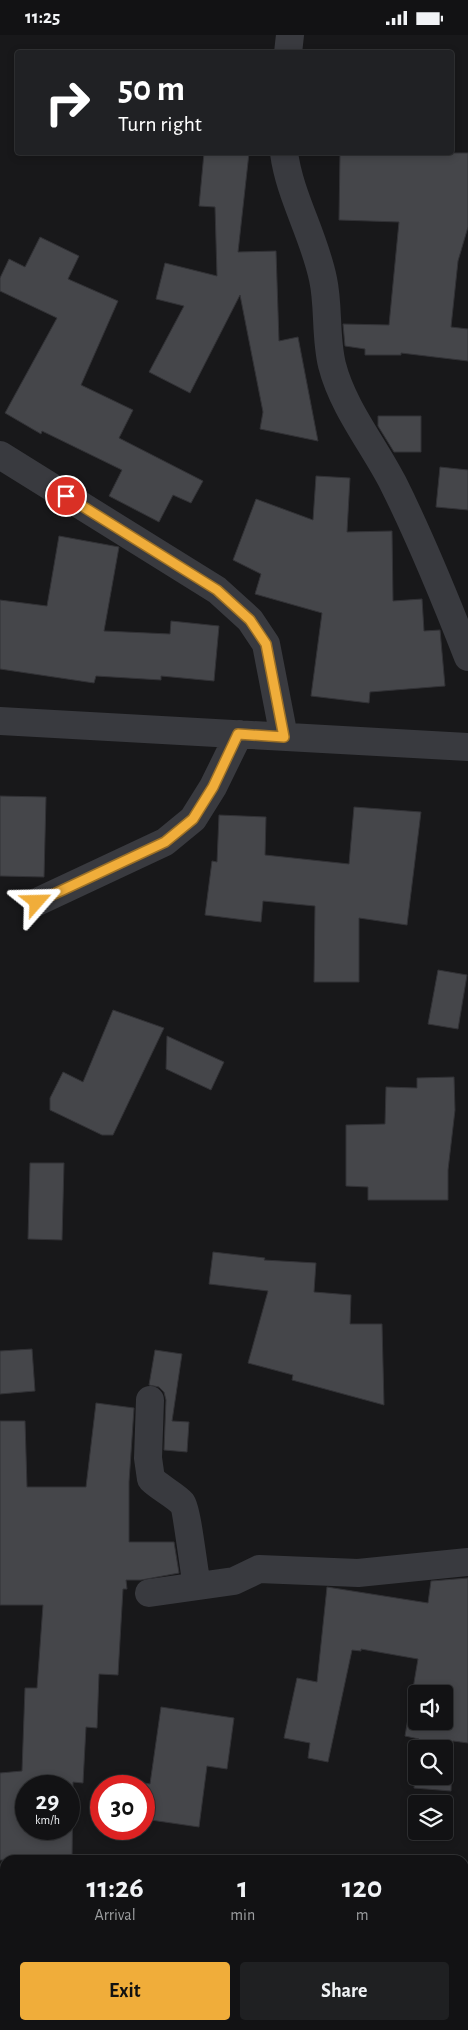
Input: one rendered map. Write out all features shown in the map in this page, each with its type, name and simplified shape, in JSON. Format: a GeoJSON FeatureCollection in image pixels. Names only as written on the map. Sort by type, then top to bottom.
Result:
{"type":"FeatureCollection","features":[{"type":"Feature","properties":{"kind":"street"},"geometry":{"type":"LineString","coordinates":[[288,50],[290,35]]}},
{"type":"Feature","properties":{"kind":"street"},"geometry":{"type":"LineString","coordinates":[[284,155],[287,173],[296,203],[311,239],[324,280],[326,329],[333,366],[346,401],[393,482],[438,581],[468,657]]}},
{"type":"Feature","properties":{"kind":"street"},"geometry":{"type":"LineString","coordinates":[[0,455],[217,590],[250,620],[266,644],[284,737]]}},
{"type":"Feature","properties":{"kind":"street"},"geometry":{"type":"LineString","coordinates":[[0,721],[468,747]]}},
{"type":"Feature","properties":{"kind":"street"},"geometry":{"type":"LineString","coordinates":[[37,902],[165,842],[193,819],[213,787],[238,734]]}},
{"type":"Feature","properties":{"kind":"street"},"geometry":{"type":"LineString","coordinates":[[150,1400],[148,1458],[151,1479],[182,1503],[186,1513],[192,1564],[197,1586]]}},
{"type":"Feature","properties":{"kind":"street"},"geometry":{"type":"LineString","coordinates":[[149,1593],[234,1581],[259,1569],[358,1573],[468,1561]]}},
{"type":"Feature","properties":{"kind":"building"},"geometry":{"type":"Polygon","coordinates":[[[454,153],[468,153],[468,227],[458,261],[451,327],[468,329],[468,361],[401,353],[401,355],[365,355],[365,349],[345,346],[343,324],[389,325],[399,222],[339,220],[340,155],[454,155],[454,153]]]}},
{"type":"Feature","properties":{"kind":"building"},"geometry":{"type":"Polygon","coordinates":[[[204,155],[249,155],[238,252],[276,251],[279,341],[298,337],[318,441],[260,429],[263,412],[240,295],[190,393],[149,372],[184,306],[156,299],[165,263],[217,276],[215,207],[199,206],[204,155]]]}},
{"type":"Feature","properties":{"kind":"building"},"geometry":{"type":"Polygon","coordinates":[[[40,237],[79,256],[68,279],[118,301],[81,385],[133,410],[119,438],[203,481],[191,503],[173,495],[159,522],[109,496],[122,470],[42,431],[41,434],[5,413],[57,318],[0,291],[0,278],[9,259],[25,267],[40,237]]]}},
{"type":"Feature","properties":{"kind":"building"},"geometry":{"type":"Polygon","coordinates":[[[378,416],[421,416],[421,452],[394,452],[378,426],[378,416]]]}},
{"type":"Feature","properties":{"kind":"building"},"geometry":{"type":"Polygon","coordinates":[[[440,467],[468,470],[468,510],[436,507],[440,467]]]}},
{"type":"Feature","properties":{"kind":"building"},"geometry":{"type":"Polygon","coordinates":[[[316,476],[350,478],[347,532],[392,531],[393,601],[422,599],[424,631],[440,630],[445,686],[370,692],[369,703],[311,696],[322,613],[255,594],[261,574],[233,560],[256,499],[313,520],[316,476]]]}},
{"type":"Feature","properties":{"kind":"building"},"geometry":{"type":"Polygon","coordinates":[[[59,536],[119,547],[104,631],[170,634],[171,621],[219,626],[214,681],[161,676],[161,680],[96,676],[94,683],[0,669],[0,600],[47,606],[59,536]]]}},
{"type":"Feature","properties":{"kind":"building"},"geometry":{"type":"Polygon","coordinates":[[[0,796],[46,797],[44,877],[0,876],[0,796]]]}},
{"type":"Feature","properties":{"kind":"building"},"geometry":{"type":"Polygon","coordinates":[[[354,807],[421,812],[407,925],[359,918],[359,982],[314,982],[315,906],[263,901],[261,922],[205,915],[212,861],[217,862],[219,815],[266,817],[265,855],[349,864],[354,807]]]}},
{"type":"Feature","properties":{"kind":"building"},"geometry":{"type":"Polygon","coordinates":[[[438,970],[467,975],[458,1029],[428,1024],[438,970]]]}},
{"type":"Feature","properties":{"kind":"building"},"geometry":{"type":"Polygon","coordinates":[[[113,1010],[164,1028],[113,1135],[102,1135],[50,1110],[50,1098],[63,1072],[83,1082],[113,1010]]]}},
{"type":"Feature","properties":{"kind":"building"},"geometry":{"type":"Polygon","coordinates":[[[167,1036],[224,1062],[211,1090],[166,1069],[167,1036]]]}},
{"type":"Feature","properties":{"kind":"building"},"geometry":{"type":"Polygon","coordinates":[[[454,1077],[455,1110],[448,1170],[448,1200],[368,1200],[368,1187],[346,1186],[346,1125],[385,1124],[386,1087],[417,1088],[417,1078],[454,1077]]]}},
{"type":"Feature","properties":{"kind":"building"},"geometry":{"type":"Polygon","coordinates":[[[30,1163],[64,1163],[62,1240],[28,1239],[30,1163]]]}},
{"type":"Feature","properties":{"kind":"building"},"geometry":{"type":"Polygon","coordinates":[[[213,1252],[265,1258],[264,1260],[316,1263],[314,1292],[351,1295],[350,1324],[382,1324],[384,1405],[292,1380],[293,1375],[248,1363],[268,1291],[209,1284],[213,1252]]]}},
{"type":"Feature","properties":{"kind":"building"},"geometry":{"type":"Polygon","coordinates":[[[32,1349],[35,1391],[0,1394],[0,1351],[32,1349]]]}},
{"type":"Feature","properties":{"kind":"building"},"geometry":{"type":"Polygon","coordinates":[[[155,1350],[182,1354],[172,1421],[189,1422],[187,1452],[164,1450],[166,1400],[164,1392],[159,1387],[149,1385],[155,1350]]]}},
{"type":"Feature","properties":{"kind":"building"},"geometry":{"type":"Polygon","coordinates":[[[96,1403],[134,1408],[129,1482],[129,1542],[174,1542],[179,1573],[141,1580],[126,1580],[127,1589],[123,1589],[118,1675],[99,1674],[97,1728],[86,1727],[83,1783],[80,1783],[80,1775],[15,1775],[15,1840],[72,1840],[72,1855],[0,1855],[0,1773],[22,1771],[25,1688],[37,1688],[43,1605],[0,1605],[0,1421],[25,1421],[27,1487],[86,1487],[96,1403]]]}},
{"type":"Feature","properties":{"kind":"building"},"geometry":{"type":"Polygon","coordinates":[[[468,1578],[468,1743],[453,1740],[419,1740],[405,1736],[408,1718],[408,1730],[453,1730],[453,1685],[414,1685],[418,1659],[361,1649],[361,1651],[352,1650],[328,1762],[308,1758],[310,1743],[284,1738],[297,1678],[317,1682],[327,1587],[428,1603],[431,1581],[468,1578]]]}},
{"type":"Feature","properties":{"kind":"building"},"geometry":{"type":"Polygon","coordinates":[[[161,1707],[234,1718],[227,1769],[207,1766],[199,1827],[155,1821],[155,1775],[151,1775],[161,1707]]]}},
{"type":"Feature","properties":{"kind":"building"},"geometry":{"type":"Polygon","coordinates":[[[414,1785],[451,1785],[451,1791],[414,1788],[414,1785]]]}},
{"type":"Feature","properties":{"kind":"route"},"geometry":{"type":"LineString","coordinates":[[37,902],[165,842],[193,819],[213,787],[238,734],[284,737],[266,644],[250,620],[217,590],[66,496]]}}]}
